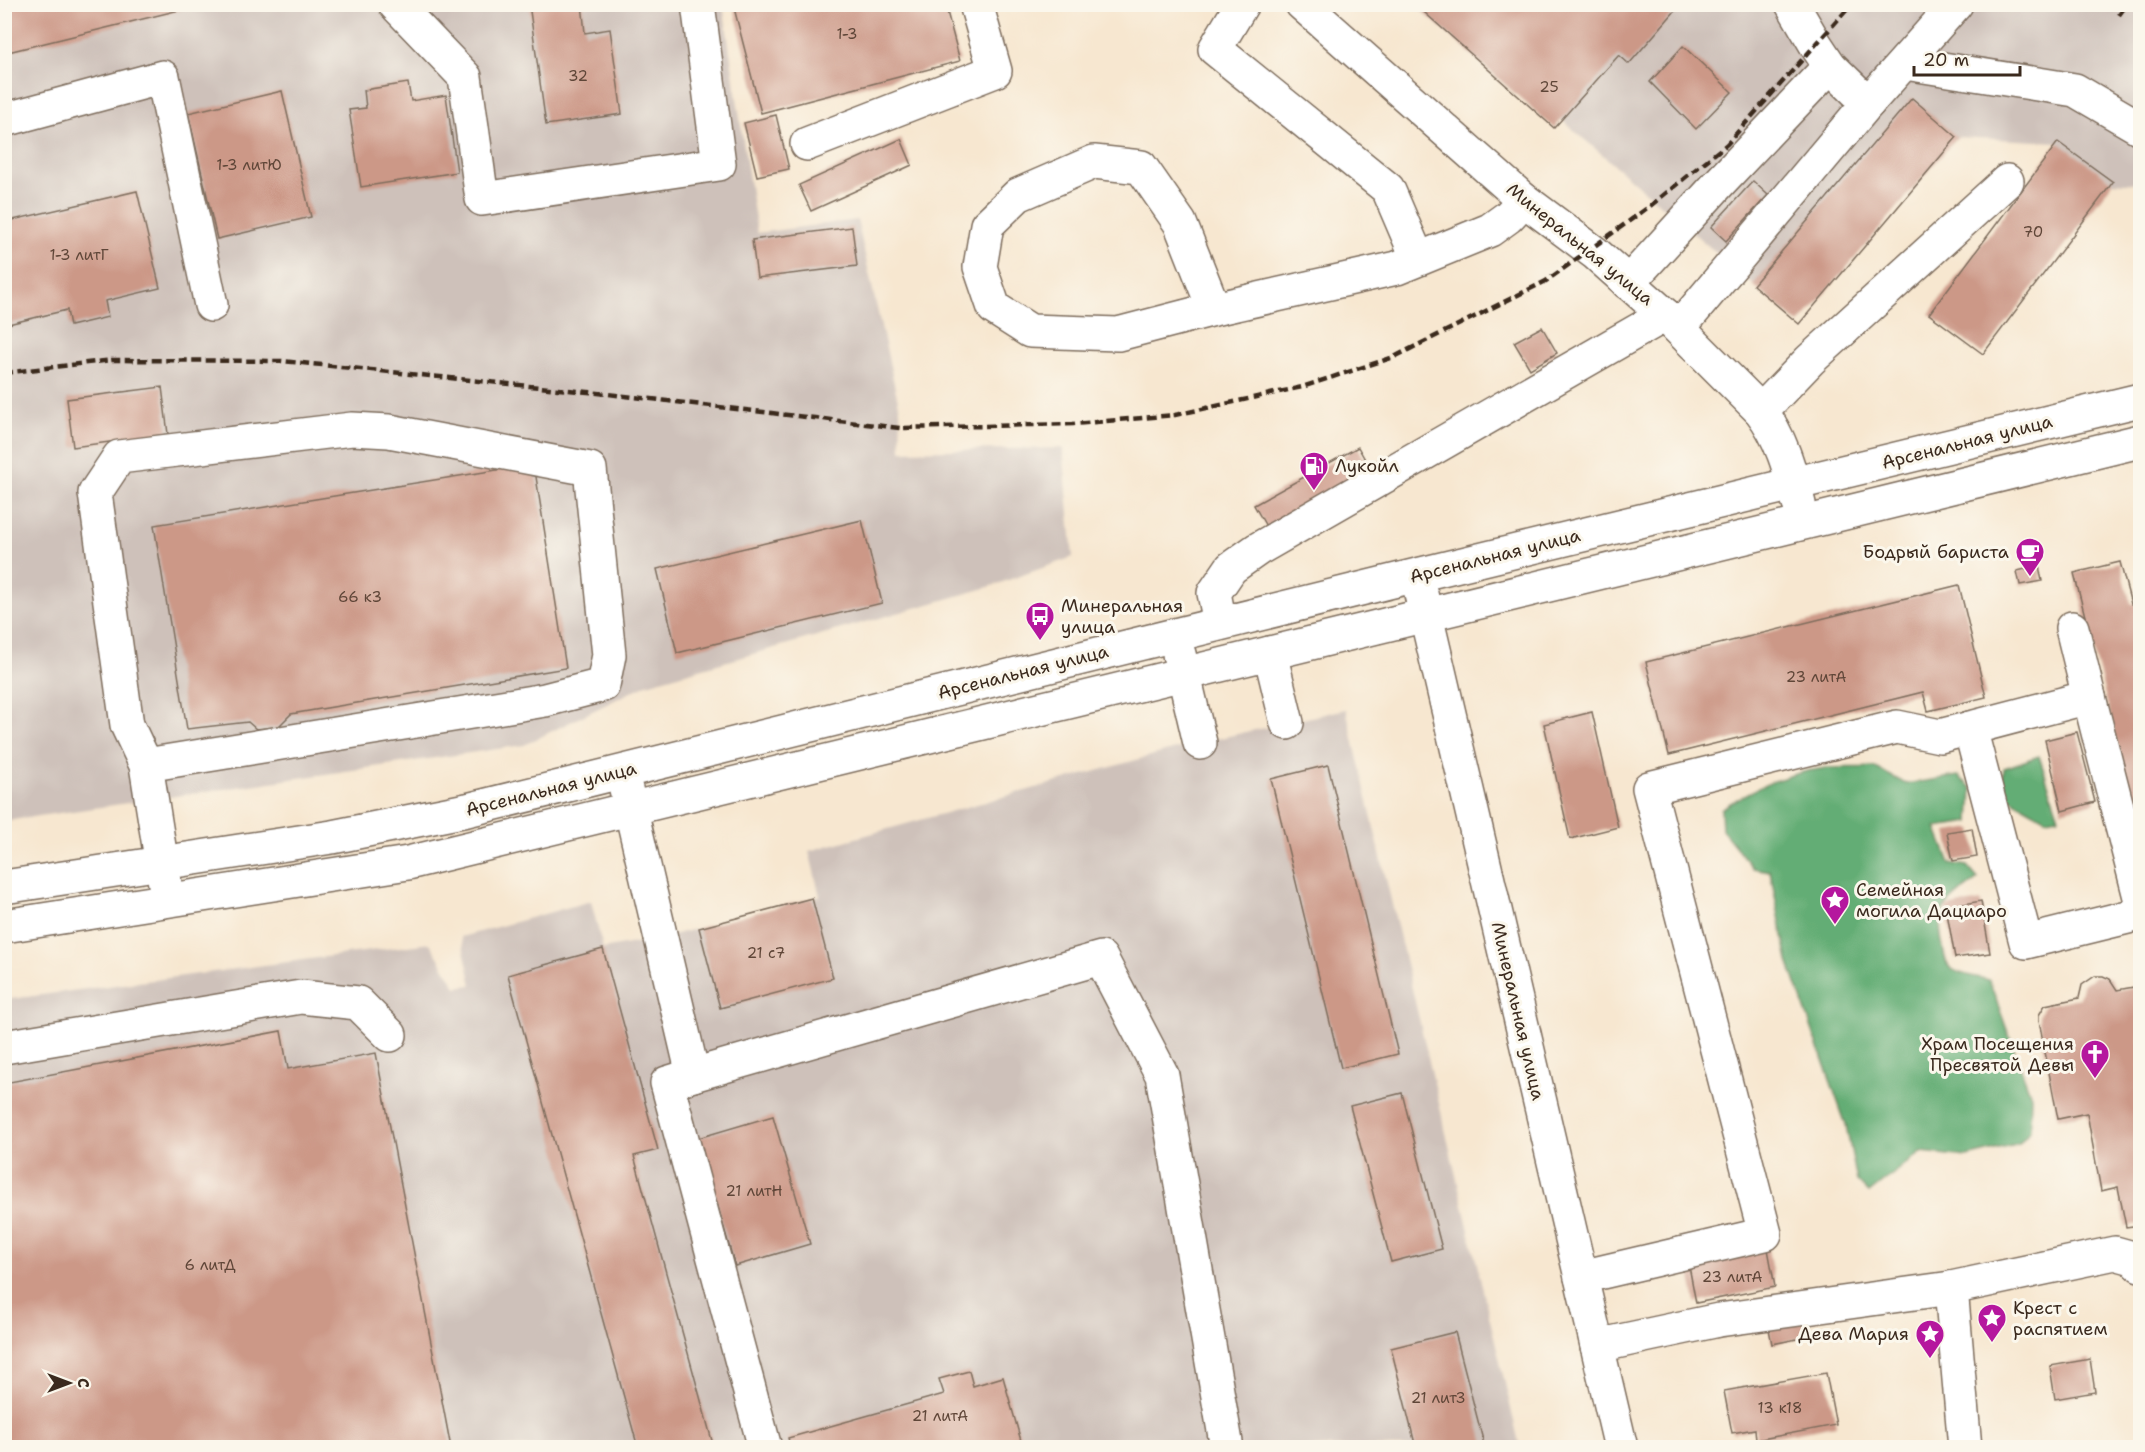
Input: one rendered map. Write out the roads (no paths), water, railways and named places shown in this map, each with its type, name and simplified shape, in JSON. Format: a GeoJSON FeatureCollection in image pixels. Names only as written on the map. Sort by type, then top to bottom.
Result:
{"type":"FeatureCollection","features":[{"type":"Feature","properties":{"kind":"street"},"geometry":{"type":"LineString","coordinates":[[395,4],[465,76],[482,199],[719,164],[698,4]]}},
{"type":"Feature","properties":{"kind":"street"},"geometry":{"type":"LineString","coordinates":[[807,144],[994,71],[976,4]]}},
{"type":"Feature","properties":{"kind":"street"},"geometry":{"type":"LineString","coordinates":[[1242,4],[1215,50],[1388,189],[1418,259]]}},
{"type":"Feature","properties":{"kind":"street"},"geometry":{"type":"LineString","coordinates":[[1792,4],[1830,66],[1868,103]]}},
{"type":"Feature","properties":{"kind":"street"},"geometry":{"type":"LineString","coordinates":[[1220,623],[1215,592],[1231,568],[1258,549],[1672,321],[1956,4]]}},
{"type":"Feature","properties":{"kind":"street","name":"Минеральная улица"},"geometry":{"type":"LineString","coordinates":[[1307,6],[1524,200],[1589,249],[1672,321],[1761,411],[1773,427],[1782,446],[1804,522]]}},
{"type":"Feature","properties":{"kind":"street"},"geometry":{"type":"LineString","coordinates":[[1905,63],[2075,90],[2140,128]]}},
{"type":"Feature","properties":{"kind":"street"},"geometry":{"type":"LineString","coordinates":[[1628,282],[1830,66]]}},
{"type":"Feature","properties":{"kind":"street"},"geometry":{"type":"LineString","coordinates":[[4,120],[163,77],[211,304]]}},
{"type":"Feature","properties":{"kind":"street"},"geometry":{"type":"LineString","coordinates":[[1214,309],[1179,223],[1141,167],[1094,162],[1018,195],[987,225],[980,267],[994,308],[1030,331],[1118,334],[1214,309],[1397,268],[1490,230],[1508,217],[1524,200]]}},
{"type":"Feature","properties":{"kind":"street"},"geometry":{"type":"LineString","coordinates":[[1761,411],[1810,360],[2007,182]]}},
{"type":"Feature","properties":{"kind":"street","name":"Арсенальная улица"},"geometry":{"type":"LineString","coordinates":[[4,887],[400,825],[468,810],[1174,634],[2140,400]]}},
{"type":"Feature","properties":{"kind":"street"},"geometry":{"type":"LineString","coordinates":[[146,765],[544,700],[603,685],[609,655],[590,469],[389,430],[352,429],[119,457],[95,493],[127,725],[146,765],[168,900]]}},
{"type":"Feature","properties":{"kind":"street"},"geometry":{"type":"LineString","coordinates":[[4,926],[408,863],[2140,441]]}},
{"type":"Feature","properties":{"kind":"street","name":"Минеральная улица"},"geometry":{"type":"LineString","coordinates":[[1417,575],[1621,1448]]}},
{"type":"Feature","properties":{"kind":"street"},"geometry":{"type":"LineString","coordinates":[[2072,628],[2140,897]]}},
{"type":"Feature","properties":{"kind":"street"},"geometry":{"type":"LineString","coordinates":[[1174,634],[1200,743]]}},
{"type":"Feature","properties":{"kind":"street"},"geometry":{"type":"LineString","coordinates":[[1270,654],[1287,723]]}},
{"type":"Feature","properties":{"kind":"street"},"geometry":{"type":"LineString","coordinates":[[1581,1276],[1765,1234],[1649,788],[1898,727],[1940,736],[2089,697]]}},
{"type":"Feature","properties":{"kind":"street"},"geometry":{"type":"LineString","coordinates":[[1970,728],[2026,942],[2140,914]]}},
{"type":"Feature","properties":{"kind":"street"},"geometry":{"type":"LineString","coordinates":[[622,771],[693,1075]]}},
{"type":"Feature","properties":{"kind":"street"},"geometry":{"type":"LineString","coordinates":[[765,1448],[667,1083],[1101,958],[1162,1075],[1227,1448]]}},
{"type":"Feature","properties":{"kind":"street"},"geometry":{"type":"LineString","coordinates":[[4,1047],[302,997],[358,1003],[390,1035]]}},
{"type":"Feature","properties":{"kind":"street"},"geometry":{"type":"LineString","coordinates":[[1598,1346],[1719,1320],[1951,1288],[2115,1253],[2133,1258],[2140,1265]]}},
{"type":"Feature","properties":{"kind":"street"},"geometry":{"type":"LineString","coordinates":[[1951,1288],[1965,1448]]}},
{"type":"Feature","properties":{"kind":"railway"},"geometry":{"type":"LineString","coordinates":[[4,373],[112,360],[282,361],[608,394],[900,428],[1073,424],[1175,415],[1302,387],[1394,357],[1546,281],[1650,206],[1727,144],[1852,4]]}},
{"type":"Feature","properties":{"kind":"railway"},"geometry":{"type":"LineString","coordinates":[[2119,15],[2127,4]]}},
{"type":"Feature","properties":{"kind":"place","name":"Лукойл"},"geometry":{"type":"Point","coordinates":[1314,492]}},
{"type":"Feature","properties":{"kind":"place","name":"Бодрый бариста"},"geometry":{"type":"Point","coordinates":[2030,578]}},
{"type":"Feature","properties":{"kind":"place","name":"Минеральная улица"},"geometry":{"type":"Point","coordinates":[1040,642]}},
{"type":"Feature","properties":{"kind":"place","name":"Семейная могила Дациаро"},"geometry":{"type":"Point","coordinates":[1835,926]}},
{"type":"Feature","properties":{"kind":"place","name":"Храм Посещения Пресвятой Девы"},"geometry":{"type":"Point","coordinates":[2095,1080]}},
{"type":"Feature","properties":{"kind":"place","name":"Крест с распятием"},"geometry":{"type":"Point","coordinates":[1992,1344]}},
{"type":"Feature","properties":{"kind":"place","name":"Дева Мария"},"geometry":{"type":"Point","coordinates":[1930,1360]}}]}
